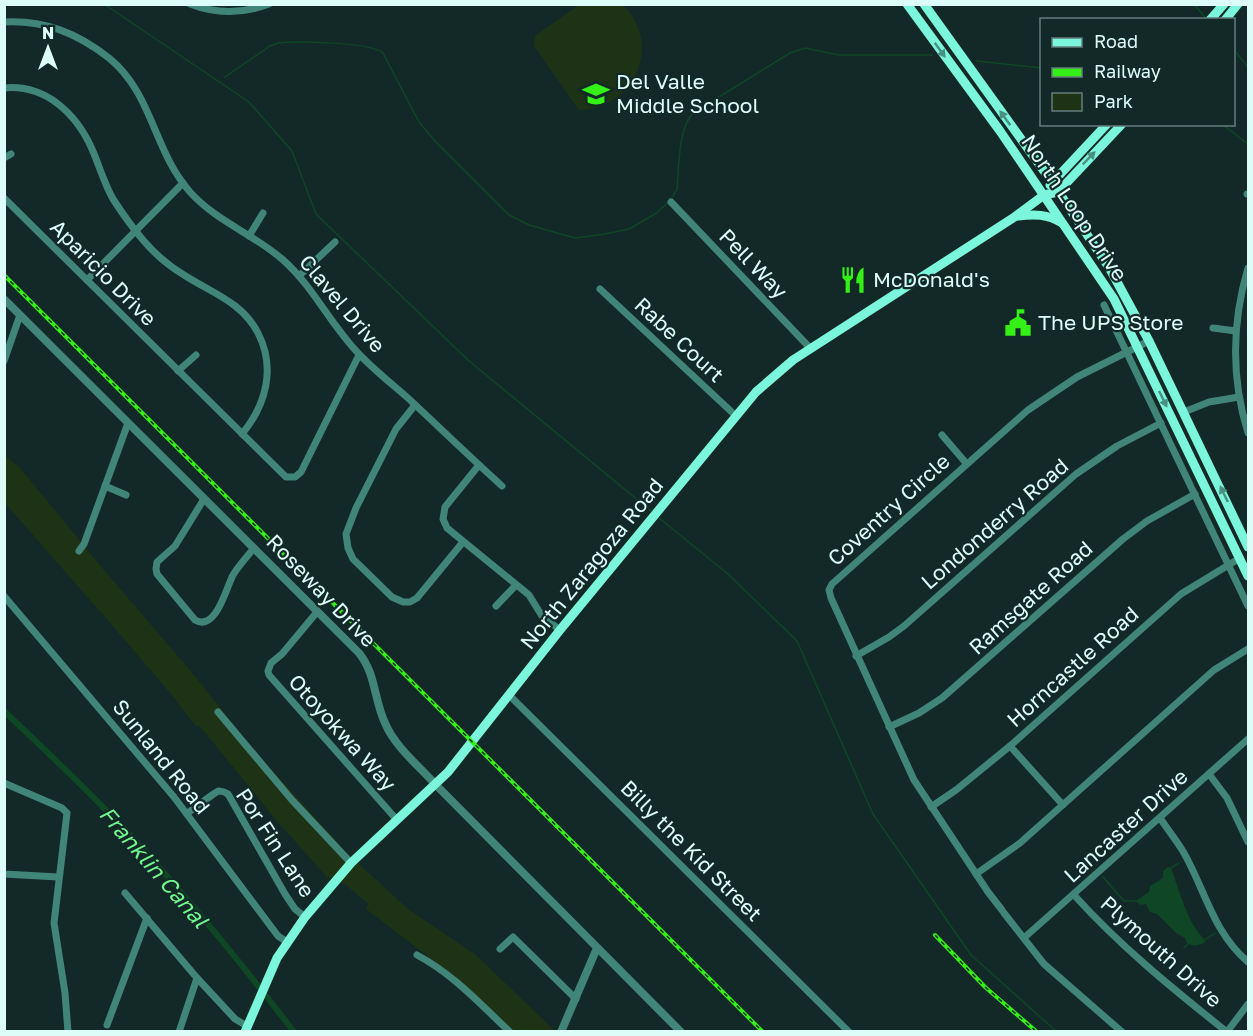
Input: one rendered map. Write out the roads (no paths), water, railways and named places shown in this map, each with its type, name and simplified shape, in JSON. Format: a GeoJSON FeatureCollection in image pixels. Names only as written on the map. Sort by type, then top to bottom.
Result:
{"type":"FeatureCollection","features":[{"type":"Feature","properties":{"kind":"main road","name":"North Loop Drive"},"geometry":{"type":"LineString","coordinates":[[907,4],[1044,195],[1114,298],[1248,576]]}},
{"type":"Feature","properties":{"kind":"main road","name":"North Loop Drive"},"geometry":{"type":"LineString","coordinates":[[924,4],[1052,182],[1110,269],[1149,341],[1248,547]]}},
{"type":"Feature","properties":{"kind":"main road"},"geometry":{"type":"LineString","coordinates":[[1213,16],[1224,4]]}},
{"type":"Feature","properties":{"kind":"main road"},"geometry":{"type":"LineString","coordinates":[[1227,18],[1238,4]]}},
{"type":"Feature","properties":{"kind":"main road"},"geometry":{"type":"LineString","coordinates":[[963,82],[973,75]]}},
{"type":"Feature","properties":{"kind":"main road","name":"North Zaragoza Road"},"geometry":{"type":"LineString","coordinates":[[246,1029],[268,975],[305,917],[351,864],[448,772],[560,630],[736,416],[770,379],[811,349],[1044,195],[1052,182],[1105,126]]}},
{"type":"Feature","properties":{"kind":"main road"},"geometry":{"type":"LineString","coordinates":[[1058,192],[1120,126]]}},
{"type":"Feature","properties":{"kind":"main road","name":"North Zaragoza Road"},"geometry":{"type":"LineString","coordinates":[[1044,195],[1058,192]]}},
{"type":"Feature","properties":{"kind":"main road"},"geometry":{"type":"LineString","coordinates":[[1012,218],[1043,214],[1064,224]]}},
{"type":"Feature","properties":{"kind":"street"},"geometry":{"type":"LineString","coordinates":[[190,4],[204,9],[226,12],[257,9],[269,4]]}},
{"type":"Feature","properties":{"kind":"street","name":"Clavel Drive"},"geometry":{"type":"LineString","coordinates":[[4,22],[31,22],[57,27],[77,37],[109,59],[132,81],[141,95],[161,145],[183,183],[210,211],[282,259],[299,276],[334,326],[359,354],[502,486]]}},
{"type":"Feature","properties":{"kind":"street"},"geometry":{"type":"LineString","coordinates":[[4,88],[23,88],[41,93],[66,111],[85,136],[113,198],[152,250],[170,266],[224,297],[241,310],[258,334],[267,361],[266,387],[255,418],[242,434]]}},
{"type":"Feature","properties":{"kind":"street"},"geometry":{"type":"LineString","coordinates":[[87,280],[183,183]]}},
{"type":"Feature","properties":{"kind":"street","name":"Aparicio Drive"},"geometry":{"type":"LineString","coordinates":[[4,198],[282,474],[289,477],[299,475],[359,354]]}},
{"type":"Feature","properties":{"kind":"street","name":"Pell Way"},"geometry":{"type":"LineString","coordinates":[[670,202],[811,349]]}},
{"type":"Feature","properties":{"kind":"street"},"geometry":{"type":"LineString","coordinates":[[249,236],[263,213]]}},
{"type":"Feature","properties":{"kind":"street"},"geometry":{"type":"LineString","coordinates":[[299,276],[335,242]]}},
{"type":"Feature","properties":{"kind":"street"},"geometry":{"type":"LineString","coordinates":[[1248,268],[1241,293],[1235,350],[1239,397],[1248,433]]}},
{"type":"Feature","properties":{"kind":"street","name":"Rabe Court"},"geometry":{"type":"LineString","coordinates":[[600,289],[736,416]]}},
{"type":"Feature","properties":{"kind":"street","name":"Roseway Drive"},"geometry":{"type":"LineString","coordinates":[[4,299],[359,653],[367,664],[389,731],[436,785],[681,1032]]}},
{"type":"Feature","properties":{"kind":"street"},"geometry":{"type":"LineString","coordinates":[[1104,305],[1248,606]]}},
{"type":"Feature","properties":{"kind":"street"},"geometry":{"type":"LineString","coordinates":[[4,361],[20,315]]}},
{"type":"Feature","properties":{"kind":"street"},"geometry":{"type":"LineString","coordinates":[[1213,328],[1236,331]]}},
{"type":"Feature","properties":{"kind":"street","name":"Coventry Circle"},"geometry":{"type":"LineString","coordinates":[[1122,1032],[1044,964],[988,892],[931,807],[914,780],[856,656],[831,598],[831,585],[966,463],[1047,396],[1077,377],[1149,341]]}},
{"type":"Feature","properties":{"kind":"street"},"geometry":{"type":"LineString","coordinates":[[178,371],[196,355]]}},
{"type":"Feature","properties":{"kind":"street"},"geometry":{"type":"LineString","coordinates":[[1184,412],[1216,400],[1239,397]]}},
{"type":"Feature","properties":{"kind":"street"},"geometry":{"type":"LineString","coordinates":[[415,405],[396,429],[356,508],[346,531],[348,548],[353,559],[392,597],[403,602],[410,602],[417,598],[463,542]]}},
{"type":"Feature","properties":{"kind":"street"},"geometry":{"type":"LineString","coordinates":[[79,551],[84,544],[128,423]]}},
{"type":"Feature","properties":{"kind":"street","name":"Londonderry Road"},"geometry":{"type":"LineString","coordinates":[[856,656],[890,637],[904,626],[1084,468],[1117,446],[1161,423]]}},
{"type":"Feature","properties":{"kind":"street"},"geometry":{"type":"LineString","coordinates":[[942,435],[966,463]]}},
{"type":"Feature","properties":{"kind":"street"},"geometry":{"type":"LineString","coordinates":[[479,465],[446,505],[442,515],[444,524],[529,595],[545,619],[560,630]]}},
{"type":"Feature","properties":{"kind":"street"},"geometry":{"type":"LineString","coordinates":[[105,486],[126,495]]}},
{"type":"Feature","properties":{"kind":"street","name":"Ramsgate Road"},"geometry":{"type":"LineString","coordinates":[[889,727],[914,716],[942,698],[1123,539],[1147,521],[1195,494]]}},
{"type":"Feature","properties":{"kind":"street"},"geometry":{"type":"LineString","coordinates":[[204,499],[175,546],[157,562],[156,568],[157,574],[195,620],[203,622],[211,619],[225,597],[237,569],[254,548]]}},
{"type":"Feature","properties":{"kind":"street","name":"Horncastle Road"},"geometry":{"type":"LineString","coordinates":[[931,807],[963,785],[1010,746],[1175,599],[1240,558]]}},
{"type":"Feature","properties":{"kind":"street"},"geometry":{"type":"LineString","coordinates":[[496,606],[516,585]]}},
{"type":"Feature","properties":{"kind":"street","name":"Sunland Road"},"geometry":{"type":"LineString","coordinates":[[4,596],[186,813],[278,936],[287,942]]}},
{"type":"Feature","properties":{"kind":"street","name":"Otoyokwa Way"},"geometry":{"type":"LineString","coordinates":[[317,612],[282,654],[271,663],[269,675],[397,820]]}},
{"type":"Feature","properties":{"kind":"street"},"geometry":{"type":"LineString","coordinates":[[976,874],[1020,843],[1214,670],[1248,649]]}},
{"type":"Feature","properties":{"kind":"street","name":"Billy the Kid Street"},"geometry":{"type":"LineString","coordinates":[[509,695],[849,1032]]}},
{"type":"Feature","properties":{"kind":"street"},"geometry":{"type":"LineString","coordinates":[[218,712],[292,800],[351,864]]}},
{"type":"Feature","properties":{"kind":"street","name":"Lancaster Drive"},"geometry":{"type":"LineString","coordinates":[[1024,937],[1074,895],[1248,738]]}},
{"type":"Feature","properties":{"kind":"street"},"geometry":{"type":"LineString","coordinates":[[1010,746],[1063,805]]}},
{"type":"Feature","properties":{"kind":"street"},"geometry":{"type":"LineString","coordinates":[[1209,774],[1227,798],[1248,842]]}},
{"type":"Feature","properties":{"kind":"street"},"geometry":{"type":"LineString","coordinates":[[4,783],[62,808],[67,813],[54,923],[65,993],[68,1032]]}},
{"type":"Feature","properties":{"kind":"street","name":"Por Fin Lane"},"geometry":{"type":"LineString","coordinates":[[186,813],[195,809],[216,792],[222,791],[228,794],[285,894],[295,909],[305,917]]}},
{"type":"Feature","properties":{"kind":"street"},"geometry":{"type":"LineString","coordinates":[[1160,818],[1184,852],[1216,922],[1233,949],[1248,962]]}},
{"type":"Feature","properties":{"kind":"street"},"geometry":{"type":"LineString","coordinates":[[4,874],[58,877]]}},
{"type":"Feature","properties":{"kind":"street"},"geometry":{"type":"LineString","coordinates":[[125,893],[197,978],[246,1029]]}},
{"type":"Feature","properties":{"kind":"street","name":"Plymouth Drive"},"geometry":{"type":"LineString","coordinates":[[1074,895],[1123,946],[1227,1032]]}},
{"type":"Feature","properties":{"kind":"street"},"geometry":{"type":"LineString","coordinates":[[107,1025],[147,918]]}},
{"type":"Feature","properties":{"kind":"street"},"geometry":{"type":"LineString","coordinates":[[500,949],[513,937],[576,999]]}},
{"type":"Feature","properties":{"kind":"street"},"geometry":{"type":"LineString","coordinates":[[561,1032],[597,948]]}},
{"type":"Feature","properties":{"kind":"street"},"geometry":{"type":"LineString","coordinates":[[417,955],[435,964],[510,1032]]}},
{"type":"Feature","properties":{"kind":"street"},"geometry":{"type":"LineString","coordinates":[[179,1032],[197,978]]}},
{"type":"Feature","properties":{"kind":"street"},"geometry":{"type":"LineString","coordinates":[[1227,1032],[1248,1004]]}},
{"type":"Feature","properties":{"kind":"waterway"},"geometry":{"type":"LineString","coordinates":[[104,4],[249,102],[292,151],[316,214],[468,360],[651,511]]}},
{"type":"Feature","properties":{"kind":"waterway"},"geometry":{"type":"LineString","coordinates":[[1194,4],[1205,18]]}},
{"type":"Feature","properties":{"kind":"waterway"},"geometry":{"type":"LineString","coordinates":[[225,77],[278,43],[333,43],[376,49],[383,53],[419,122],[509,215],[529,225],[575,238],[629,229],[655,214],[669,202]]}},
{"type":"Feature","properties":{"kind":"waterway"},"geometry":{"type":"LineString","coordinates":[[672,198],[677,189],[684,129],[693,113],[790,53],[805,48],[839,55],[932,55]]}},
{"type":"Feature","properties":{"kind":"waterway"},"geometry":{"type":"LineString","coordinates":[[1235,51],[1248,67]]}},
{"type":"Feature","properties":{"kind":"waterway"},"geometry":{"type":"LineString","coordinates":[[977,61],[1040,68]]}},
{"type":"Feature","properties":{"kind":"waterway"},"geometry":{"type":"LineString","coordinates":[[1225,126],[1248,144]]}},
{"type":"Feature","properties":{"kind":"waterway"},"geometry":{"type":"LineString","coordinates":[[659,518],[728,574],[797,641],[873,814],[971,955],[1057,1032]]}},
{"type":"Feature","properties":{"kind":"waterway","name":"Franklin Canal"},"geometry":{"type":"LineString","coordinates":[[4,711],[68,772],[152,859],[255,981],[294,1032]]}},
{"type":"Feature","properties":{"kind":"waterway"},"geometry":{"type":"LineString","coordinates":[[1171,868],[1179,863]]}},
{"type":"Feature","properties":{"kind":"waterway"},"geometry":{"type":"LineString","coordinates":[[1103,877],[1124,901],[1137,901]]}},
{"type":"Feature","properties":{"kind":"waterway"},"geometry":{"type":"LineString","coordinates":[[1205,940],[1215,933]]}},
{"type":"Feature","properties":{"kind":"waterway"},"geometry":{"type":"LineString","coordinates":[[1184,948],[1188,944]]}},
{"type":"Feature","properties":{"kind":"railway"},"geometry":{"type":"LineString","coordinates":[[4,275],[763,1032]]}},
{"type":"Feature","properties":{"kind":"railway"},"geometry":{"type":"LineString","coordinates":[[935,935],[985,987],[1037,1032]]}},
{"type":"Feature","properties":{"kind":"place","name":"Del Valle Middle School"},"geometry":{"type":"Point","coordinates":[596,94]}},
{"type":"Feature","properties":{"kind":"place","name":"McDonald's"},"geometry":{"type":"Point","coordinates":[853,280]}},
{"type":"Feature","properties":{"kind":"place","name":"The UPS Store"},"geometry":{"type":"Point","coordinates":[1018,323]}}]}
